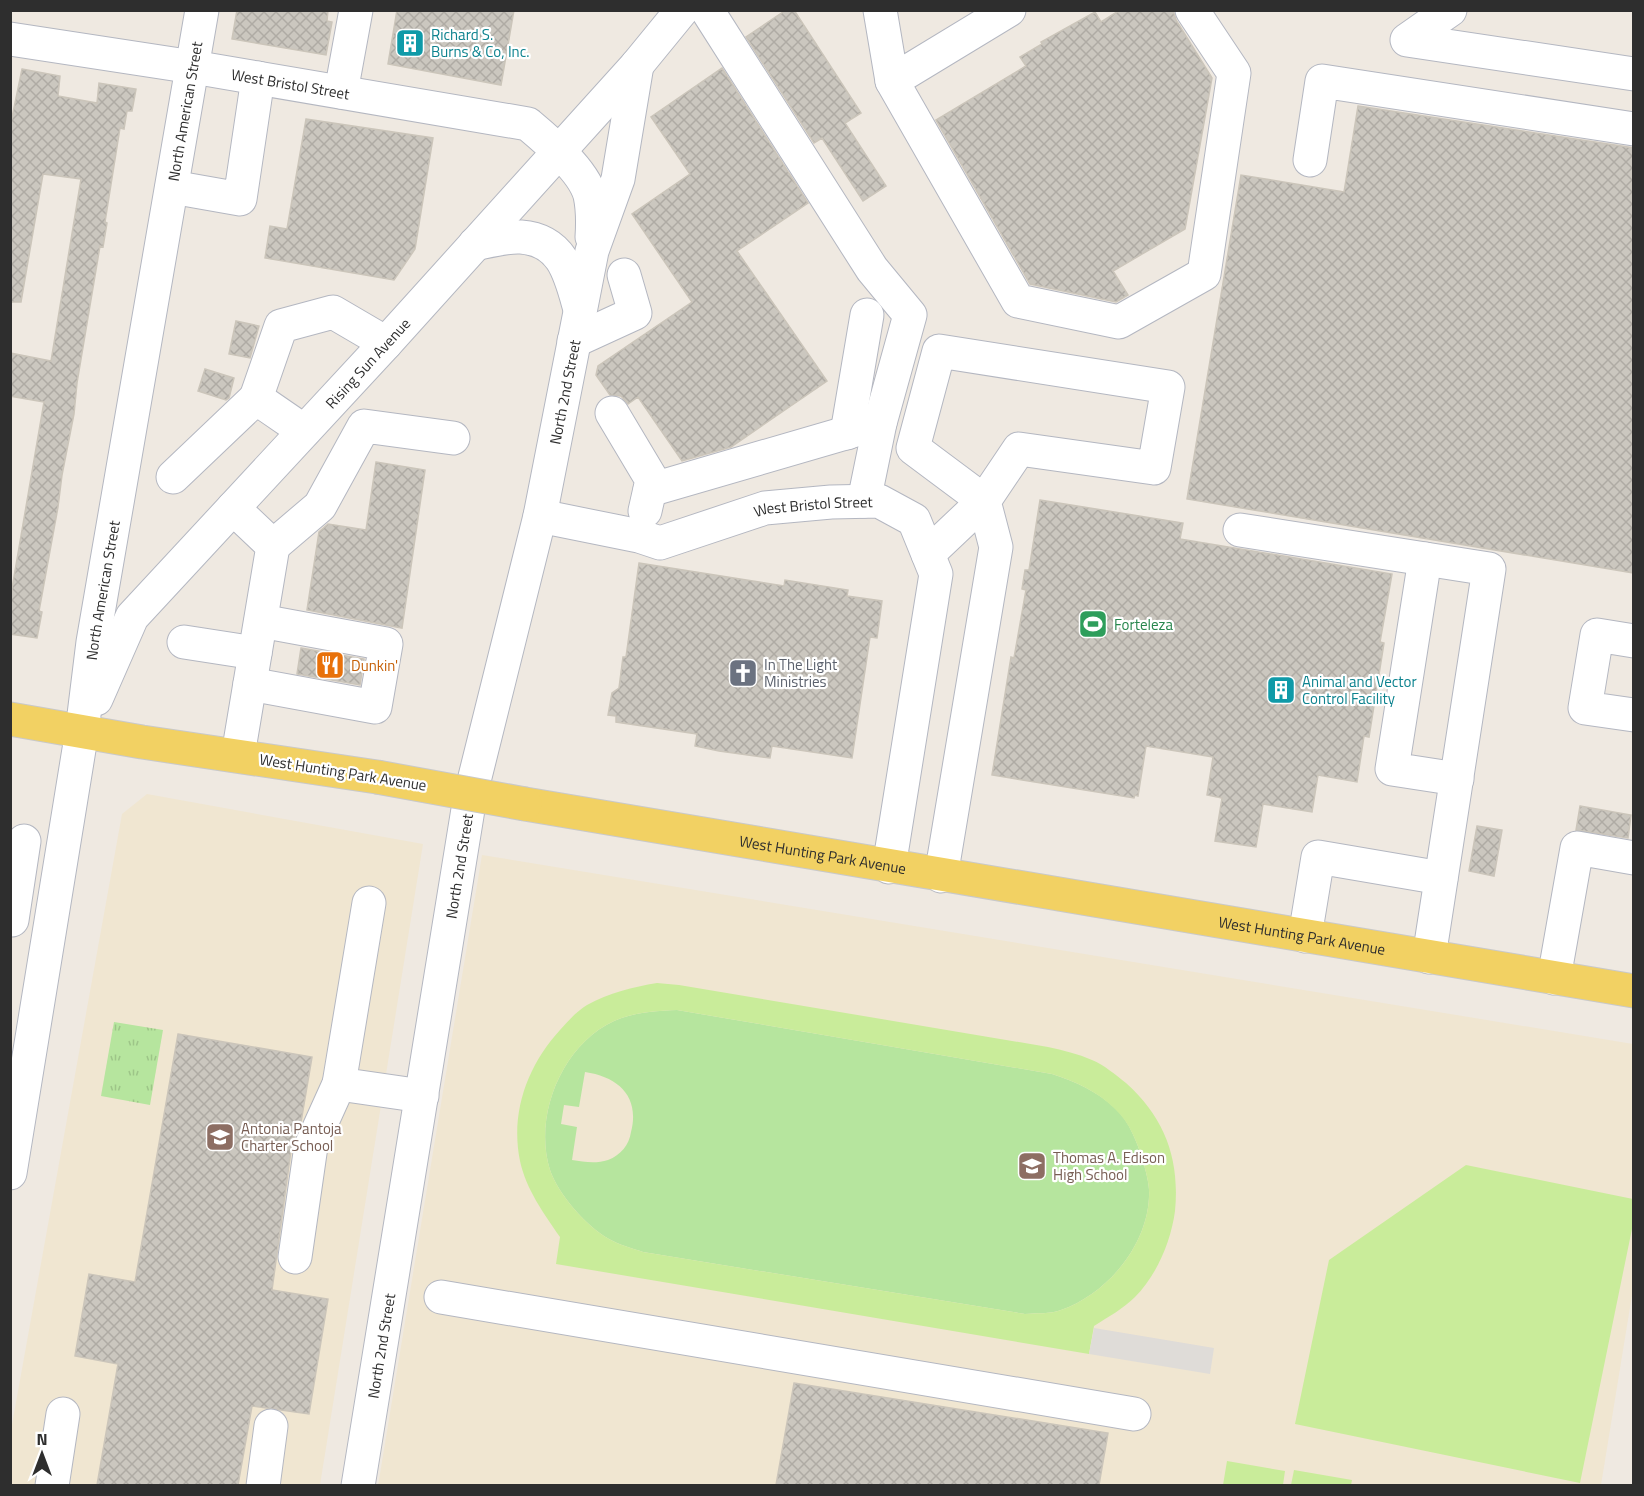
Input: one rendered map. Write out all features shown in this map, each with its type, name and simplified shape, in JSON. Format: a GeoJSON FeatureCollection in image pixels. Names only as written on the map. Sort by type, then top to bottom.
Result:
{"type":"FeatureCollection","features":[{"type":"Feature","properties":{"kind":"main road","name":"West Hunting Park Avenue"},"geometry":{"type":"LineString","coordinates":[[10,719],[377,777],[941,876],[1634,991]]}},
{"type":"Feature","properties":{"kind":"street","name":"North American Street"},"geometry":{"type":"LineString","coordinates":[[10,1173],[82,731],[93,642],[202,10]]}},
{"type":"Feature","properties":{"kind":"street"},"geometry":{"type":"LineString","coordinates":[[341,92],[356,10]]}},
{"type":"Feature","properties":{"kind":"street","name":"Rising Sun Avenue"},"geometry":{"type":"LineString","coordinates":[[82,731],[132,617],[386,343],[637,65],[682,10]]}},
{"type":"Feature","properties":{"kind":"street"},"geometry":{"type":"LineString","coordinates":[[708,10],[872,269],[910,315],[880,423],[864,501]]}},
{"type":"Feature","properties":{"kind":"street"},"geometry":{"type":"LineString","coordinates":[[880,10],[892,81],[1018,301],[1119,322],[1204,274],[1234,73],[1192,10]]}},
{"type":"Feature","properties":{"kind":"street"},"geometry":{"type":"LineString","coordinates":[[892,81],[1009,10]]}},
{"type":"Feature","properties":{"kind":"street"},"geometry":{"type":"LineString","coordinates":[[1450,10],[1407,40],[1634,74]]}},
{"type":"Feature","properties":{"kind":"street","name":"West Bristol Street"},"geometry":{"type":"LineString","coordinates":[[10,39],[193,67],[528,124],[559,150]]}},
{"type":"Feature","properties":{"kind":"street","name":"North 2nd Street"},"geometry":{"type":"LineString","coordinates":[[357,1485],[470,797],[540,516],[592,251],[618,179],[637,65]]}},
{"type":"Feature","properties":{"kind":"street"},"geometry":{"type":"LineString","coordinates":[[172,187],[240,199],[258,78]]}},
{"type":"Feature","properties":{"kind":"street"},"geometry":{"type":"LineString","coordinates":[[1310,160],[1322,81],[1634,129]]}},
{"type":"Feature","properties":{"kind":"street","name":"North 2nd Street"},"geometry":{"type":"LineString","coordinates":[[559,150],[589,192],[593,212],[592,251]]}},
{"type":"Feature","properties":{"kind":"street"},"geometry":{"type":"LineString","coordinates":[[475,244],[520,237],[543,242],[565,261],[572,278],[579,309]]}},
{"type":"Feature","properties":{"kind":"street"},"geometry":{"type":"LineString","coordinates":[[574,341],[634,313],[624,275]]}},
{"type":"Feature","properties":{"kind":"street"},"geometry":{"type":"LineString","coordinates":[[173,477],[256,399],[281,326],[333,312],[386,343]]}},
{"type":"Feature","properties":{"kind":"street"},"geometry":{"type":"LineString","coordinates":[[847,433],[867,315]]}},
{"type":"Feature","properties":{"kind":"street"},"geometry":{"type":"LineString","coordinates":[[928,554],[984,501],[1019,449],[1154,468],[1168,387],[939,351],[913,448],[984,501],[996,547],[941,876]]}},
{"type":"Feature","properties":{"kind":"street"},"geometry":{"type":"LineString","coordinates":[[256,399],[304,430]]}},
{"type":"Feature","properties":{"kind":"street"},"geometry":{"type":"LineString","coordinates":[[612,413],[652,480],[639,536]]}},
{"type":"Feature","properties":{"kind":"street"},"geometry":{"type":"LineString","coordinates":[[650,490],[880,423]]}},
{"type":"Feature","properties":{"kind":"street"},"geometry":{"type":"LineString","coordinates":[[238,755],[273,546],[320,506],[364,426],[453,438]]}},
{"type":"Feature","properties":{"kind":"street","name":"West Bristol Street"},"geometry":{"type":"LineString","coordinates":[[540,516],[639,536],[660,543],[765,508],[879,501],[914,520],[936,574],[889,867]]}},
{"type":"Feature","properties":{"kind":"street"},"geometry":{"type":"LineString","coordinates":[[233,508],[273,546]]}},
{"type":"Feature","properties":{"kind":"street"},"geometry":{"type":"LineString","coordinates":[[1240,530],[1489,569],[1429,957]]}},
{"type":"Feature","properties":{"kind":"street"},"geometry":{"type":"LineString","coordinates":[[1425,559],[1392,769],[1456,779]]}},
{"type":"Feature","properties":{"kind":"street"},"geometry":{"type":"LineString","coordinates":[[184,642],[252,669],[375,706],[386,644],[261,621]]}},
{"type":"Feature","properties":{"kind":"street"},"geometry":{"type":"LineString","coordinates":[[1634,641],[1597,635],[1585,708],[1634,715]]}},
{"type":"Feature","properties":{"kind":"street"},"geometry":{"type":"LineString","coordinates":[[50,931],[11,920],[17,839],[63,851]]}},
{"type":"Feature","properties":{"kind":"street"},"geometry":{"type":"LineString","coordinates":[[1554,978],[1577,848],[1634,858]]}},
{"type":"Feature","properties":{"kind":"street"},"geometry":{"type":"LineString","coordinates":[[1305,936],[1318,857],[1441,878]]}},
{"type":"Feature","properties":{"kind":"street"},"geometry":{"type":"LineString","coordinates":[[295,1257],[310,1146],[339,1084],[369,903]]}},
{"type":"Feature","properties":{"kind":"street"},"geometry":{"type":"LineString","coordinates":[[339,1084],[422,1096]]}},
{"type":"Feature","properties":{"kind":"street"},"geometry":{"type":"LineString","coordinates":[[441,1297],[1134,1414]]}},
{"type":"Feature","properties":{"kind":"street"},"geometry":{"type":"LineString","coordinates":[[52,1485],[63,1414]]}},
{"type":"Feature","properties":{"kind":"street"},"geometry":{"type":"LineString","coordinates":[[263,1485],[271,1426]]}},
{"type":"Feature","properties":{"kind":"shaded area","name":"Antonia Pantoja Charter School"},"geometry":{"type":"Polygon","coordinates":[[[147,794],[423,844],[320,1485],[11,1486],[11,1430],[122,814],[147,794]]]}},
{"type":"Feature","properties":{"kind":"shaded area","name":"Thomas A. Edison High School"},"geometry":{"type":"Polygon","coordinates":[[[482,855],[1633,1044],[1633,1289],[1601,1485],[378,1486],[482,855]]]}},
{"type":"Feature","properties":{"kind":"shaded area"},"geometry":{"type":"Polygon","coordinates":[[[1094,1328],[1214,1348],[1210,1374],[1089,1354],[1094,1328]]]}},
{"type":"Feature","properties":{"kind":"green space"},"geometry":{"type":"Polygon","coordinates":[[[657,983],[1048,1047],[1076,1054],[1110,1070],[1140,1096],[1151,1110],[1160,1125],[1172,1157],[1176,1192],[1175,1211],[1166,1246],[1156,1268],[1143,1288],[1130,1301],[1094,1326],[1089,1354],[556,1264],[560,1237],[531,1191],[520,1161],[518,1125],[524,1090],[539,1058],[566,1023],[580,1010],[612,994],[657,983]],[[677,1010],[645,1012],[614,1021],[596,1032],[566,1064],[549,1105],[546,1149],[550,1170],[566,1199],[600,1234],[621,1245],[643,1252],[1025,1314],[1053,1312],[1078,1303],[1109,1280],[1122,1266],[1141,1233],[1147,1215],[1149,1193],[1138,1147],[1120,1114],[1093,1092],[1052,1074],[677,1010]]]}},
{"type":"Feature","properties":{"kind":"green space"},"geometry":{"type":"Polygon","coordinates":[[[677,1010],[1052,1074],[1078,1084],[1094,1092],[1116,1109],[1136,1140],[1149,1188],[1147,1215],[1141,1233],[1122,1266],[1094,1292],[1078,1303],[1057,1311],[1025,1314],[643,1252],[621,1245],[592,1227],[566,1199],[554,1179],[546,1149],[549,1105],[566,1064],[596,1032],[614,1021],[629,1016],[645,1012],[677,1010]],[[585,1072],[579,1107],[564,1105],[561,1124],[577,1127],[572,1160],[594,1162],[608,1160],[620,1152],[630,1137],[633,1120],[629,1099],[617,1084],[585,1072]]]}},
{"type":"Feature","properties":{"kind":"green space"},"geometry":{"type":"Polygon","coordinates":[[[114,1022],[163,1030],[150,1105],[101,1096],[114,1022]]]}},
{"type":"Feature","properties":{"kind":"green space"},"geometry":{"type":"Polygon","coordinates":[[[1466,1165],[1633,1199],[1633,1224],[1580,1483],[1295,1424],[1329,1260],[1466,1165]]]}},
{"type":"Feature","properties":{"kind":"green space"},"geometry":{"type":"Polygon","coordinates":[[[1227,1461],[1285,1471],[1283,1485],[1223,1485],[1227,1461]]]}},
{"type":"Feature","properties":{"kind":"green space"},"geometry":{"type":"Polygon","coordinates":[[[1294,1470],[1352,1480],[1351,1485],[1291,1485],[1294,1470]]]}},
{"type":"Feature","properties":{"kind":"building"},"geometry":{"type":"Polygon","coordinates":[[[237,10],[328,10],[327,21],[332,22],[326,55],[232,39],[237,10]]]}},
{"type":"Feature","properties":{"kind":"building"},"geometry":{"type":"Polygon","coordinates":[[[397,10],[514,10],[501,85],[388,64],[397,10]]]}},
{"type":"Feature","properties":{"kind":"building"},"geometry":{"type":"Polygon","coordinates":[[[786,10],[794,10],[861,113],[845,123],[886,186],[863,201],[822,138],[814,143],[746,37],[786,10]]]}},
{"type":"Feature","properties":{"kind":"building"},"geometry":{"type":"Polygon","coordinates":[[[1120,10],[1173,10],[1176,20],[1212,78],[1185,229],[1113,271],[1128,295],[1116,302],[1030,284],[936,120],[1026,66],[1020,57],[1042,44],[1041,42],[1095,12],[1101,22],[1120,10]]]}},
{"type":"Feature","properties":{"kind":"building"},"geometry":{"type":"Polygon","coordinates":[[[722,68],[808,203],[737,251],[827,381],[731,447],[682,461],[638,397],[628,404],[621,396],[610,395],[596,375],[598,366],[692,302],[632,214],[690,174],[651,117],[722,68]]]}},
{"type":"Feature","properties":{"kind":"building"},"geometry":{"type":"Polygon","coordinates":[[[22,69],[60,76],[58,96],[97,103],[99,83],[136,89],[132,111],[127,111],[124,129],[120,128],[105,222],[107,223],[103,247],[100,246],[74,414],[39,611],[42,612],[37,638],[10,634],[10,600],[44,402],[10,396],[10,353],[51,361],[81,179],[43,174],[21,302],[10,302],[10,127],[22,69]]]}},
{"type":"Feature","properties":{"kind":"building"},"geometry":{"type":"Polygon","coordinates":[[[1358,106],[1634,148],[1634,573],[1187,499],[1241,175],[1344,192],[1358,106]]]}},
{"type":"Feature","properties":{"kind":"building"},"geometry":{"type":"Polygon","coordinates":[[[306,119],[433,138],[415,249],[394,280],[265,258],[270,226],[287,229],[306,119]]]}},
{"type":"Feature","properties":{"kind":"building"},"geometry":{"type":"Polygon","coordinates":[[[236,321],[259,326],[250,358],[229,354],[236,321]]]}},
{"type":"Feature","properties":{"kind":"building"},"geometry":{"type":"Polygon","coordinates":[[[205,369],[234,378],[229,398],[226,400],[198,391],[205,369]]]}},
{"type":"Feature","properties":{"kind":"building"},"geometry":{"type":"Polygon","coordinates":[[[376,462],[425,470],[402,628],[307,610],[319,532],[328,524],[366,530],[376,462]]]}},
{"type":"Feature","properties":{"kind":"building"},"geometry":{"type":"Polygon","coordinates":[[[1040,500],[1183,523],[1180,539],[1392,574],[1380,642],[1384,643],[1369,737],[1364,736],[1357,782],[1318,775],[1312,812],[1263,804],[1256,847],[1215,841],[1222,798],[1207,795],[1213,757],[1146,746],[1138,796],[1135,795],[1134,798],[992,775],[1011,657],[1014,658],[1026,590],[1022,589],[1025,570],[1029,570],[1040,500]]]}},
{"type":"Feature","properties":{"kind":"building","name":"In The Light Ministries"},"geometry":{"type":"Polygon","coordinates":[[[639,563],[784,586],[785,580],[848,590],[847,596],[882,601],[877,638],[870,637],[852,758],[772,746],[770,758],[719,751],[695,746],[697,734],[616,722],[616,716],[608,715],[612,693],[619,688],[623,657],[626,657],[639,563]]]}},
{"type":"Feature","properties":{"kind":"building"},"geometry":{"type":"Polygon","coordinates":[[[301,648],[364,659],[360,685],[297,674],[301,648]]]}},
{"type":"Feature","properties":{"kind":"building"},"geometry":{"type":"Polygon","coordinates":[[[1580,806],[1631,815],[1628,838],[1576,830],[1580,806]]]}},
{"type":"Feature","properties":{"kind":"building"},"geometry":{"type":"Polygon","coordinates":[[[1477,826],[1502,830],[1494,876],[1469,871],[1477,826]]]}},
{"type":"Feature","properties":{"kind":"building","name":"Antonia Pantoja Charter School"},"geometry":{"type":"Polygon","coordinates":[[[178,1034],[312,1057],[301,1122],[292,1143],[272,1290],[328,1299],[309,1414],[252,1406],[238,1485],[97,1485],[118,1364],[75,1356],[89,1274],[135,1282],[178,1034]]]}},
{"type":"Feature","properties":{"kind":"building"},"geometry":{"type":"Polygon","coordinates":[[[794,1383],[1108,1433],[1099,1485],[776,1485],[794,1383]]]}},
{"type":"Feature","properties":{"kind":"place","name":"Richard S. Burns & Co, Inc."},"geometry":{"type":"Point","coordinates":[410,43]}},
{"type":"Feature","properties":{"kind":"place","name":"Forteleza"},"geometry":{"type":"Point","coordinates":[1093,624]}},
{"type":"Feature","properties":{"kind":"place","name":"Dunkin'"},"geometry":{"type":"Point","coordinates":[330,665]}},
{"type":"Feature","properties":{"kind":"place","name":"In The Light Ministries"},"geometry":{"type":"Point","coordinates":[743,673]}},
{"type":"Feature","properties":{"kind":"place","name":"Animal and Vector Control Facility"},"geometry":{"type":"Point","coordinates":[1281,690]}},
{"type":"Feature","properties":{"kind":"place","name":"Antonia Pantoja Charter School"},"geometry":{"type":"Point","coordinates":[220,1137]}},
{"type":"Feature","properties":{"kind":"place","name":"Thomas A. Edison High School"},"geometry":{"type":"Point","coordinates":[1032,1166]}}]}
